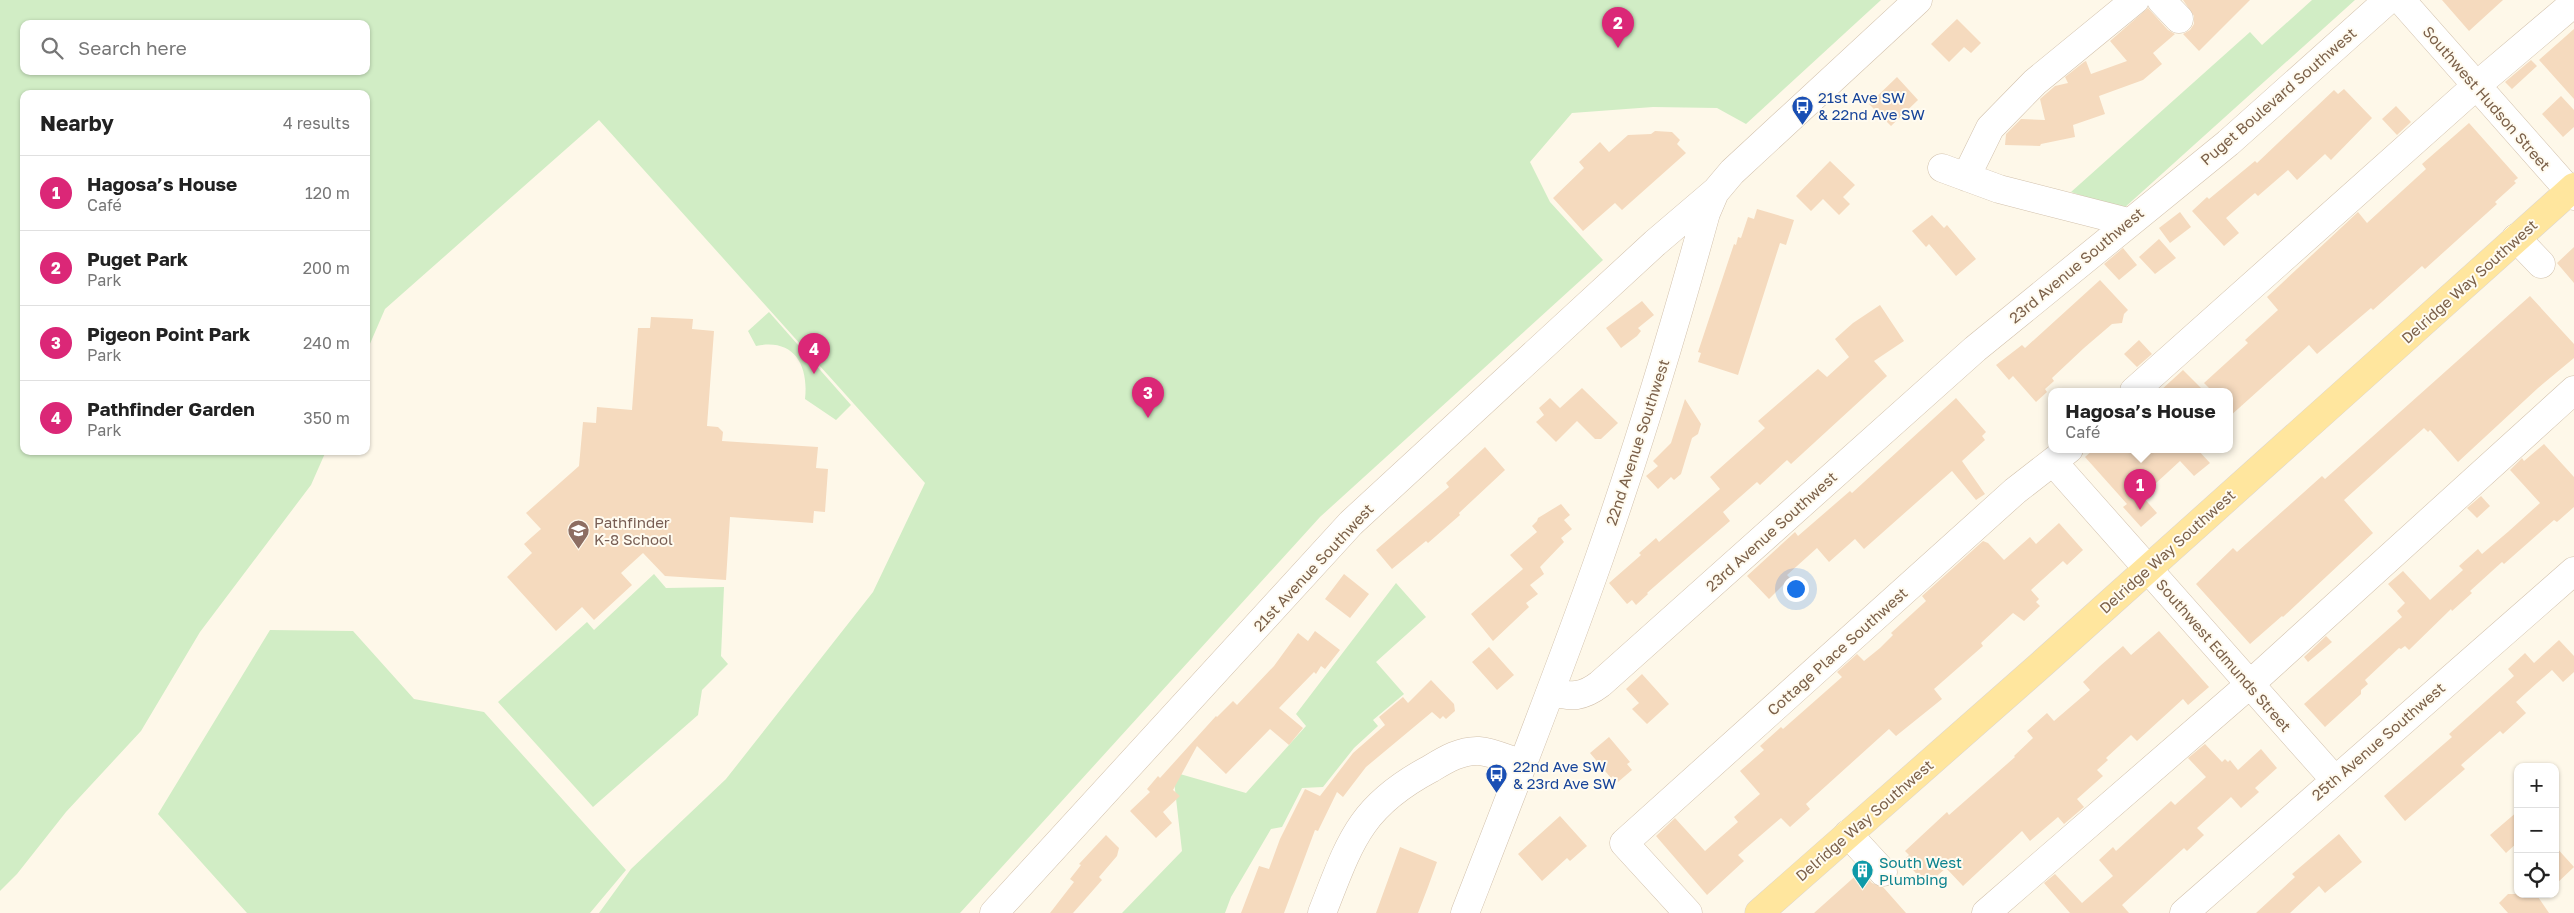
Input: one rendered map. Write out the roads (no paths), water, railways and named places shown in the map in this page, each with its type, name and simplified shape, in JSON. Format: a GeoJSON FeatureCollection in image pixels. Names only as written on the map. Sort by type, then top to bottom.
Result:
{"type":"FeatureCollection","features":[{"type":"Feature","properties":{"kind":"main road","name":"Delridge Way Southwest"},"geometry":{"type":"LineString","coordinates":[[1759,913],[2516,238],[2572,191]]}},
{"type":"Feature","properties":{"kind":"street","name":"21st Avenue Southwest"},"geometry":{"type":"LineString","coordinates":[[994,913],[1351,523],[1655,243],[1716,190],[1732,172],[1918,0]]}},
{"type":"Feature","properties":{"kind":"street"},"geometry":{"type":"LineString","coordinates":[[2128,222],[1999,189],[1954,172],[1990,128],[2035,82],[2135,0]]}},
{"type":"Feature","properties":{"kind":"street","name":"Puget Boulevard Southwest"},"geometry":{"type":"LineString","coordinates":[[2166,191],[2228,143],[2388,0]]}},
{"type":"Feature","properties":{"kind":"street","name":"Southwest Hudson Street"},"geometry":{"type":"LineString","coordinates":[[2401,0],[2572,191]]}},
{"type":"Feature","properties":{"kind":"street"},"geometry":{"type":"LineString","coordinates":[[2137,388],[2476,86],[2574,3]]}},
{"type":"Feature","properties":{"kind":"street","name":"22nd Avenue Southwest"},"geometry":{"type":"LineString","coordinates":[[1551,691],[1638,444],[1710,201],[1716,190]]}},
{"type":"Feature","properties":{"kind":"street","name":"23rd Avenue Southwest"},"geometry":{"type":"LineString","coordinates":[[1551,691],[1569,697],[1591,691],[1600,684],[1975,349],[2166,191]]}},
{"type":"Feature","properties":{"kind":"street"},"geometry":{"type":"LineString","coordinates":[[2516,238],[2541,264]]}},
{"type":"Feature","properties":{"kind":"street"},"geometry":{"type":"LineString","coordinates":[[1655,243],[1676,240],[1697,246]]}},
{"type":"Feature","properties":{"kind":"street"},"geometry":{"type":"LineString","coordinates":[[1986,913],[2249,685],[2574,390]]}},
{"type":"Feature","properties":{"kind":"street","name":"Southwest Edmunds Street"},"geometry":{"type":"LineString","coordinates":[[2062,456],[2147,568],[2334,779]]}},
{"type":"Feature","properties":{"kind":"street","name":"Cottage Place Southwest"},"geometry":{"type":"LineString","coordinates":[[1688,913],[1624,843],[2015,491],[2062,456]]}},
{"type":"Feature","properties":{"kind":"street","name":"25th Avenue Southwest"},"geometry":{"type":"LineString","coordinates":[[2184,913],[2334,779],[2574,571]]}},
{"type":"Feature","properties":{"kind":"street"},"geometry":{"type":"LineString","coordinates":[[1465,913],[1551,691]]}},
{"type":"Feature","properties":{"kind":"street"},"geometry":{"type":"LineString","coordinates":[[1322,913],[1359,828],[1378,803],[1404,783],[1466,751],[1480,751],[1523,764]]}},
{"type":"Feature","properties":{"kind":"street"},"geometry":{"type":"LineString","coordinates":[[1848,834],[1883,872]]}},
{"type":"Feature","properties":{"kind":"place","name":"Puget Park"},"geometry":{"type":"Point","coordinates":[1618,48]}},
{"type":"Feature","properties":{"kind":"place","name":"21st Ave SW & 22nd Ave SW"},"geometry":{"type":"Point","coordinates":[1802,125]}},
{"type":"Feature","properties":{"kind":"place","name":"Pathfinder Garden"},"geometry":{"type":"Point","coordinates":[814,374]}},
{"type":"Feature","properties":{"kind":"place","name":"Pigeon Point Park"},"geometry":{"type":"Point","coordinates":[1148,418]}},
{"type":"Feature","properties":{"kind":"place","name":"Hagosa’s House"},"geometry":{"type":"Point","coordinates":[2140,510]}},
{"type":"Feature","properties":{"kind":"place","name":"Pathfinder K-8 School"},"geometry":{"type":"Point","coordinates":[578,550]}},
{"type":"Feature","properties":{"kind":"place","name":"22nd Ave SW & 23rd Ave SW"},"geometry":{"type":"Point","coordinates":[1497,794]}},
{"type":"Feature","properties":{"kind":"place","name":"South West Plumbing"},"geometry":{"type":"Point","coordinates":[1863,890]}}]}
